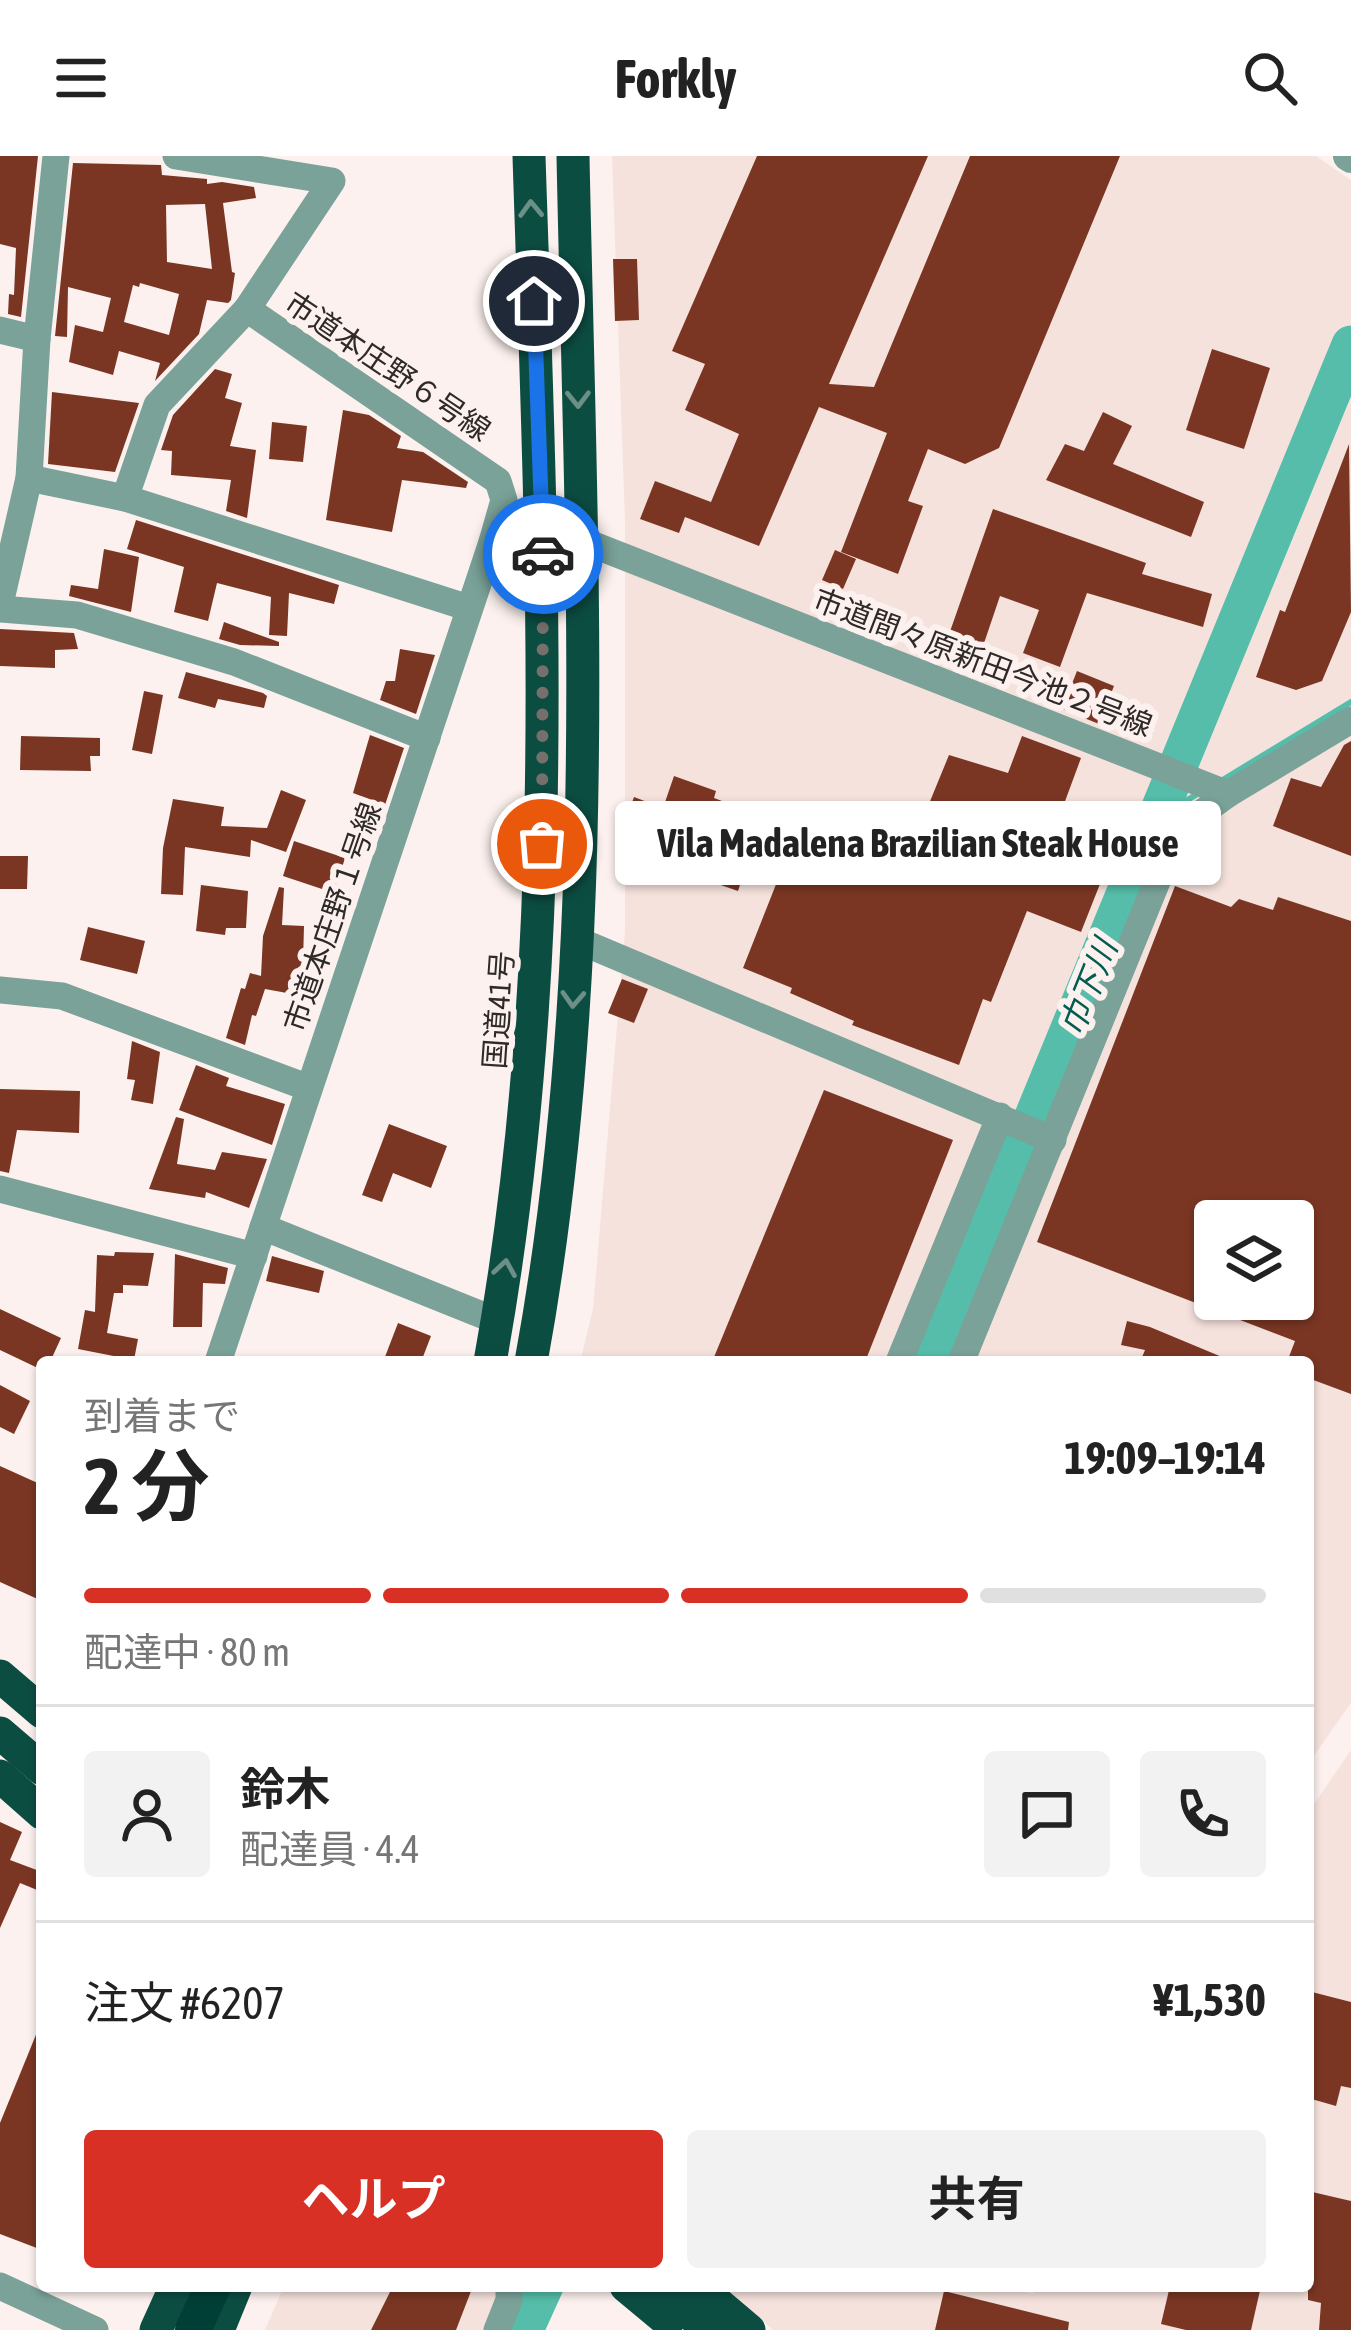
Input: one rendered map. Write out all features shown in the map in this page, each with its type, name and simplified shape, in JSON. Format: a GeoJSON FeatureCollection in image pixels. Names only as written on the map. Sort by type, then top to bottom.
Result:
{"type":"FeatureCollection","features":[{"type":"Feature","properties":{"kind":"highway","name":"国道41号"},"geometry":{"type":"LineString","coordinates":[[491,1356],[519,1173],[538,970],[544,767],[543,542],[529,156]]}},
{"type":"Feature","properties":{"kind":"highway"},"geometry":{"type":"LineString","coordinates":[[532,1356],[565,1106],[577,940],[583,752],[573,156]]}},
{"type":"Feature","properties":{"kind":"highway"},"geometry":{"type":"LineString","coordinates":[[0,1676],[36,1707]]}},
{"type":"Feature","properties":{"kind":"highway"},"geometry":{"type":"LineString","coordinates":[[0,1732],[36,1763]]}},
{"type":"Feature","properties":{"kind":"highway"},"geometry":{"type":"LineString","coordinates":[[0,1751],[36,1782]]}},
{"type":"Feature","properties":{"kind":"highway"},"geometry":{"type":"LineString","coordinates":[[0,1776],[36,1808]]}},
{"type":"Feature","properties":{"kind":"highway"},"geometry":{"type":"LineString","coordinates":[[156,2330],[173,2292]]}},
{"type":"Feature","properties":{"kind":"highway"},"geometry":{"type":"LineString","coordinates":[[193,2330],[210,2292]]}},
{"type":"Feature","properties":{"kind":"highway"},"geometry":{"type":"LineString","coordinates":[[218,2330],[234,2292]]}},
{"type":"Feature","properties":{"kind":"highway"},"geometry":{"type":"LineString","coordinates":[[611,2292],[656,2330]]}},
{"type":"Feature","properties":{"kind":"highway"},"geometry":{"type":"LineString","coordinates":[[633,2292],[679,2330]]}},
{"type":"Feature","properties":{"kind":"highway"},"geometry":{"type":"LineString","coordinates":[[663,2292],[710,2330]]}},
{"type":"Feature","properties":{"kind":"highway"},"geometry":{"type":"LineString","coordinates":[[704,2292],[749,2330]]}},
{"type":"Feature","properties":{"kind":"street"},"geometry":{"type":"LineString","coordinates":[[56,156],[28,478],[0,606],[77,615],[234,662],[427,738]]}},
{"type":"Feature","properties":{"kind":"street"},"geometry":{"type":"LineString","coordinates":[[124,498],[157,406],[247,309],[332,181],[220,158],[176,156]]}},
{"type":"Feature","properties":{"kind":"street","name":"市道本庄野６号線"},"geometry":{"type":"LineString","coordinates":[[247,309],[498,481],[504,500],[492,542]]}},
{"type":"Feature","properties":{"kind":"street"},"geometry":{"type":"LineString","coordinates":[[0,330],[37,339]]}},
{"type":"Feature","properties":{"kind":"street"},"geometry":{"type":"LineString","coordinates":[[28,478],[124,498],[470,608]]}},
{"type":"Feature","properties":{"kind":"street","name":"市道間々原新田今池２号線"},"geometry":{"type":"LineString","coordinates":[[581,540],[1228,794]]}},
{"type":"Feature","properties":{"kind":"street"},"geometry":{"type":"LineString","coordinates":[[492,542],[543,542]]}},
{"type":"Feature","properties":{"kind":"street","name":"市道本庄野１号線"},"geometry":{"type":"LineString","coordinates":[[220,1356],[492,542]]}},
{"type":"Feature","properties":{"kind":"street"},"geometry":{"type":"LineString","coordinates":[[963,1356],[1178,830],[1351,720]]}},
{"type":"Feature","properties":{"kind":"street"},"geometry":{"type":"LineString","coordinates":[[577,940],[1053,1140]]}},
{"type":"Feature","properties":{"kind":"street"},"geometry":{"type":"LineString","coordinates":[[0,990],[62,996],[309,1088]]}},
{"type":"Feature","properties":{"kind":"street"},"geometry":{"type":"LineString","coordinates":[[901,1356],[1000,1116]]}},
{"type":"Feature","properties":{"kind":"street"},"geometry":{"type":"LineString","coordinates":[[0,1189],[254,1256]]}},
{"type":"Feature","properties":{"kind":"street"},"geometry":{"type":"LineString","coordinates":[[263,1228],[497,1321]]}},
{"type":"Feature","properties":{"kind":"street"},"geometry":{"type":"LineString","coordinates":[[0,2286],[95,2330]]}},
{"type":"Feature","properties":{"kind":"street"},"geometry":{"type":"LineString","coordinates":[[497,2330],[509,2292]]}},
{"type":"Feature","properties":{"kind":"shaded area"},"geometry":{"type":"Polygon","coordinates":[[[612,156],[1316,156],[1351,180],[1351,1703],[1314,1755],[1314,1356],[581,1356],[593,1309],[625,931],[625,523],[612,156]]]}},
{"type":"Feature","properties":{"kind":"shaded area"},"geometry":{"type":"Polygon","coordinates":[[[1351,1750],[1351,2330],[773,2330],[731,2292],[1314,2292],[1314,1804],[1351,1750]]]}},
{"type":"Feature","properties":{"kind":"shaded area"},"geometry":{"type":"Polygon","coordinates":[[[281,2292],[502,2292],[490,2330],[265,2330],[281,2292]]]}},
{"type":"Feature","properties":{"kind":"building"},"geometry":{"type":"Polygon","coordinates":[[[0,156],[38,156],[21,317],[8,314],[9,294],[14,295],[16,248],[0,244],[0,156]]]}},
{"type":"Feature","properties":{"kind":"building"},"geometry":{"type":"Polygon","coordinates":[[[757,156],[928,156],[829,384],[874,387],[970,156],[1120,156],[999,448],[965,464],[928,449],[908,501],[923,506],[898,574],[841,552],[887,433],[819,407],[759,546],[685,517],[679,533],[640,519],[655,481],[711,502],[739,434],[685,410],[705,364],[672,351],[757,156]]]}},
{"type":"Feature","properties":{"kind":"building"},"geometry":{"type":"Polygon","coordinates":[[[73,163],[161,165],[162,175],[254,187],[256,198],[223,203],[235,273],[231,300],[207,300],[199,334],[155,381],[160,363],[119,351],[113,375],[69,362],[75,325],[103,332],[111,298],[68,287],[67,337],[55,336],[73,163]],[[205,204],[166,205],[167,262],[212,269],[205,204]],[[133,285],[124,322],[169,335],[179,294],[133,285]]]}},
{"type":"Feature","properties":{"kind":"building"},"geometry":{"type":"Polygon","coordinates":[[[613,259],[637,259],[639,320],[615,321],[613,259]]]}},
{"type":"Feature","properties":{"kind":"building"},"geometry":{"type":"Polygon","coordinates":[[[1212,349],[1270,368],[1244,449],[1186,430],[1212,349]]]}},
{"type":"Feature","properties":{"kind":"building"},"geometry":{"type":"Polygon","coordinates":[[[215,369],[232,374],[225,398],[242,403],[230,446],[256,450],[247,518],[226,511],[231,480],[171,475],[172,451],[161,450],[173,415],[215,369]]]}},
{"type":"Feature","properties":{"kind":"building"},"geometry":{"type":"Polygon","coordinates":[[[52,392],[139,403],[115,472],[48,464],[52,392]]]}},
{"type":"Feature","properties":{"kind":"building"},"geometry":{"type":"Polygon","coordinates":[[[343,410],[369,415],[401,436],[397,448],[423,452],[468,482],[466,488],[402,480],[392,532],[326,520],[343,410]]]}},
{"type":"Feature","properties":{"kind":"building"},"geometry":{"type":"Polygon","coordinates":[[[1103,412],[1132,426],[1113,464],[1204,502],[1191,537],[1046,480],[1065,444],[1084,451],[1103,412]]]}},
{"type":"Feature","properties":{"kind":"building"},"geometry":{"type":"Polygon","coordinates":[[[272,422],[307,426],[303,462],[269,459],[272,422]]]}},
{"type":"Feature","properties":{"kind":"building"},"geometry":{"type":"Polygon","coordinates":[[[1349,444],[1351,612],[1322,681],[1296,690],[1256,677],[1349,444]]]}},
{"type":"Feature","properties":{"kind":"building"},"geometry":{"type":"Polygon","coordinates":[[[993,509],[1146,563],[1142,574],[1212,594],[1203,627],[1087,593],[1060,667],[1023,653],[1039,610],[1000,596],[981,652],[947,640],[993,509]]]}},
{"type":"Feature","properties":{"kind":"building"},"geometry":{"type":"Polygon","coordinates":[[[136,520],[339,585],[334,604],[289,593],[287,636],[269,635],[271,597],[217,583],[208,621],[174,612],[184,567],[127,549],[136,520]]]}},
{"type":"Feature","properties":{"kind":"building"},"geometry":{"type":"Polygon","coordinates":[[[104,549],[139,557],[131,612],[69,596],[71,585],[98,589],[104,549]]]}},
{"type":"Feature","properties":{"kind":"building"},"geometry":{"type":"Polygon","coordinates":[[[835,550],[856,559],[843,589],[822,580],[835,550]]]}},
{"type":"Feature","properties":{"kind":"building"},"geometry":{"type":"Polygon","coordinates":[[[224,622],[279,642],[279,646],[219,639],[224,622]]]}},
{"type":"Feature","properties":{"kind":"building"},"geometry":{"type":"Polygon","coordinates":[[[0,629],[74,633],[78,649],[55,650],[55,668],[0,666],[0,629]]]}},
{"type":"Feature","properties":{"kind":"building"},"geometry":{"type":"Polygon","coordinates":[[[400,649],[435,655],[416,714],[380,700],[386,681],[395,681],[400,649]]]}},
{"type":"Feature","properties":{"kind":"building"},"geometry":{"type":"Polygon","coordinates":[[[1077,671],[1114,686],[1099,724],[1062,709],[1077,671]]]}},
{"type":"Feature","properties":{"kind":"building"},"geometry":{"type":"Polygon","coordinates":[[[186,672],[263,693],[267,696],[264,708],[218,699],[215,708],[178,698],[186,672]]]}},
{"type":"Feature","properties":{"kind":"building"},"geometry":{"type":"Polygon","coordinates":[[[144,691],[163,695],[152,754],[132,750],[144,691]]]}},
{"type":"Feature","properties":{"kind":"building"},"geometry":{"type":"Polygon","coordinates":[[[370,735],[404,748],[385,805],[353,793],[370,735]]]}},
{"type":"Feature","properties":{"kind":"building"},"geometry":{"type":"Polygon","coordinates":[[[21,736],[100,738],[100,756],[90,756],[91,771],[20,770],[21,736]]]}},
{"type":"Feature","properties":{"kind":"building"},"geometry":{"type":"Polygon","coordinates":[[[1022,736],[1081,758],[1057,823],[1115,846],[1081,932],[1027,911],[991,1002],[983,999],[959,1065],[852,1025],[854,1021],[790,993],[792,988],[743,968],[788,854],[754,843],[738,891],[686,873],[682,885],[634,868],[642,847],[619,839],[634,797],[663,808],[674,776],[716,791],[714,798],[856,851],[862,833],[910,850],[949,755],[1008,773],[1022,736]]]}},
{"type":"Feature","properties":{"kind":"building"},"geometry":{"type":"Polygon","coordinates":[[[1351,741],[1351,856],[1273,826],[1291,778],[1321,787],[1344,745],[1351,741]]]}},
{"type":"Feature","properties":{"kind":"building"},"geometry":{"type":"Polygon","coordinates":[[[281,790],[306,800],[286,852],[251,840],[250,857],[185,847],[183,895],[161,894],[163,848],[173,799],[224,807],[221,826],[267,828],[281,790]]]}},
{"type":"Feature","properties":{"kind":"building"},"geometry":{"type":"Polygon","coordinates":[[[294,841],[345,858],[334,893],[283,876],[294,841]]]}},
{"type":"Feature","properties":{"kind":"building"},"geometry":{"type":"Polygon","coordinates":[[[0,856],[28,856],[27,889],[0,889],[0,856]]]}},
{"type":"Feature","properties":{"kind":"building"},"geometry":{"type":"Polygon","coordinates":[[[201,885],[248,891],[246,928],[226,928],[225,935],[196,931],[201,885]]]}},
{"type":"Feature","properties":{"kind":"building"},"geometry":{"type":"Polygon","coordinates":[[[1175,886],[1231,907],[1239,899],[1273,910],[1278,897],[1351,921],[1351,1394],[1314,1380],[1314,1356],[1289,1356],[1295,1341],[1240,1320],[1314,1320],[1314,1200],[1194,1200],[1194,1302],[1037,1242],[1175,886]]]}},
{"type":"Feature","properties":{"kind":"building"},"geometry":{"type":"Polygon","coordinates":[[[279,887],[284,888],[282,925],[304,926],[303,962],[327,966],[322,994],[320,999],[265,989],[245,1045],[226,1038],[241,988],[245,989],[250,973],[261,976],[263,936],[279,887]]]}},
{"type":"Feature","properties":{"kind":"building"},"geometry":{"type":"Polygon","coordinates":[[[88,927],[145,941],[137,974],[80,960],[88,927]]]}},
{"type":"Feature","properties":{"kind":"building"},"geometry":{"type":"Polygon","coordinates":[[[622,979],[648,989],[634,1023],[608,1013],[622,979]]]}},
{"type":"Feature","properties":{"kind":"building"},"geometry":{"type":"Polygon","coordinates":[[[132,1041],[160,1052],[153,1104],[131,1100],[135,1080],[127,1079],[132,1041]]]}},
{"type":"Feature","properties":{"kind":"building"},"geometry":{"type":"Polygon","coordinates":[[[196,1065],[229,1078],[226,1086],[285,1104],[272,1145],[179,1110],[196,1065]]]}},
{"type":"Feature","properties":{"kind":"building"},"geometry":{"type":"Polygon","coordinates":[[[0,1089],[80,1091],[79,1133],[17,1130],[9,1173],[0,1171],[0,1089]]]}},
{"type":"Feature","properties":{"kind":"building"},"geometry":{"type":"Polygon","coordinates":[[[824,1090],[953,1140],[867,1356],[714,1356],[824,1090]]]}},
{"type":"Feature","properties":{"kind":"building"},"geometry":{"type":"Polygon","coordinates":[[[176,1117],[184,1119],[177,1164],[215,1170],[222,1152],[267,1159],[249,1208],[206,1192],[205,1198],[149,1189],[176,1117]]]}},
{"type":"Feature","properties":{"kind":"building"},"geometry":{"type":"Polygon","coordinates":[[[389,1124],[447,1146],[431,1188],[393,1173],[382,1202],[362,1195],[389,1124]]]}},
{"type":"Feature","properties":{"kind":"building"},"geometry":{"type":"Polygon","coordinates":[[[115,1252],[154,1253],[148,1286],[123,1285],[123,1293],[114,1293],[107,1333],[138,1339],[135,1356],[78,1349],[85,1310],[95,1312],[97,1255],[114,1256],[115,1252]]]}},
{"type":"Feature","properties":{"kind":"building"},"geometry":{"type":"Polygon","coordinates":[[[175,1254],[228,1268],[225,1284],[203,1283],[202,1327],[173,1327],[175,1254]]]}},
{"type":"Feature","properties":{"kind":"building"},"geometry":{"type":"Polygon","coordinates":[[[272,1256],[324,1271],[319,1293],[266,1281],[272,1256]]]}},
{"type":"Feature","properties":{"kind":"building"},"geometry":{"type":"Polygon","coordinates":[[[0,1309],[61,1338],[53,1356],[36,1356],[36,1367],[0,1350],[0,1309]]]}},
{"type":"Feature","properties":{"kind":"building"},"geometry":{"type":"Polygon","coordinates":[[[1127,1321],[1220,1356],[1142,1356],[1145,1350],[1121,1345],[1127,1321]]]}},
{"type":"Feature","properties":{"kind":"building"},"geometry":{"type":"Polygon","coordinates":[[[398,1323],[431,1336],[423,1356],[385,1356],[398,1323]]]}},
{"type":"Feature","properties":{"kind":"building"},"geometry":{"type":"Polygon","coordinates":[[[0,1385],[30,1401],[14,1434],[0,1427],[0,1385]]]}},
{"type":"Feature","properties":{"kind":"building"},"geometry":{"type":"Polygon","coordinates":[[[0,1466],[36,1482],[36,1598],[0,1582],[0,1466]]]}},
{"type":"Feature","properties":{"kind":"building"},"geometry":{"type":"Polygon","coordinates":[[[0,1822],[22,1832],[10,1860],[36,1870],[36,1890],[20,1883],[0,1928],[0,1822]]]}},
{"type":"Feature","properties":{"kind":"building"},"geometry":{"type":"Polygon","coordinates":[[[1314,1993],[1351,2002],[1351,2088],[1341,2086],[1336,2106],[1314,2100],[1314,1993]]]}},
{"type":"Feature","properties":{"kind":"building"},"geometry":{"type":"Polygon","coordinates":[[[36,2035],[36,2248],[0,2234],[0,2123],[36,2035]]]}},
{"type":"Feature","properties":{"kind":"building"},"geometry":{"type":"Polygon","coordinates":[[[1314,2192],[1351,2201],[1351,2330],[1319,2330],[1321,2303],[1308,2300],[1308,2292],[1314,2292],[1314,2192]]]}},
{"type":"Feature","properties":{"kind":"building"},"geometry":{"type":"Polygon","coordinates":[[[390,2292],[471,2292],[456,2330],[371,2330],[390,2292]]]}},
{"type":"Feature","properties":{"kind":"building"},"geometry":{"type":"Polygon","coordinates":[[[944,2292],[1069,2322],[1068,2330],[935,2330],[944,2292]]]}},
{"type":"Feature","properties":{"kind":"building"},"geometry":{"type":"Polygon","coordinates":[[[1169,2292],[1260,2292],[1251,2330],[1186,2330],[1161,2324],[1169,2292]]]}},
{"type":"Feature","properties":{"kind":"waterway","name":"巾下川"},"geometry":{"type":"LineString","coordinates":[[935,1356],[1351,345]]}},
{"type":"Feature","properties":{"kind":"waterway"},"geometry":{"type":"LineString","coordinates":[[1221,781],[1351,702]]}},
{"type":"Feature","properties":{"kind":"waterway"},"geometry":{"type":"LineString","coordinates":[[1159,817],[1199,793]]}},
{"type":"Feature","properties":{"kind":"waterway","name":"巾下川"},"geometry":{"type":"LineString","coordinates":[[524,2330],[541,2292]]}},
{"type":"Feature","properties":{"kind":"way so far"},"geometry":{"type":"LineString","coordinates":[[542,844],[543,554]]}},
{"type":"Feature","properties":{"kind":"place","name":"Vila Madalena Brazilian Steak House"},"geometry":{"type":"Point","coordinates":[542,844]}},
{"type":"Feature","properties":{"kind":"route"},"geometry":{"type":"LineString","coordinates":[[534,301],[543,554]]}}]}
